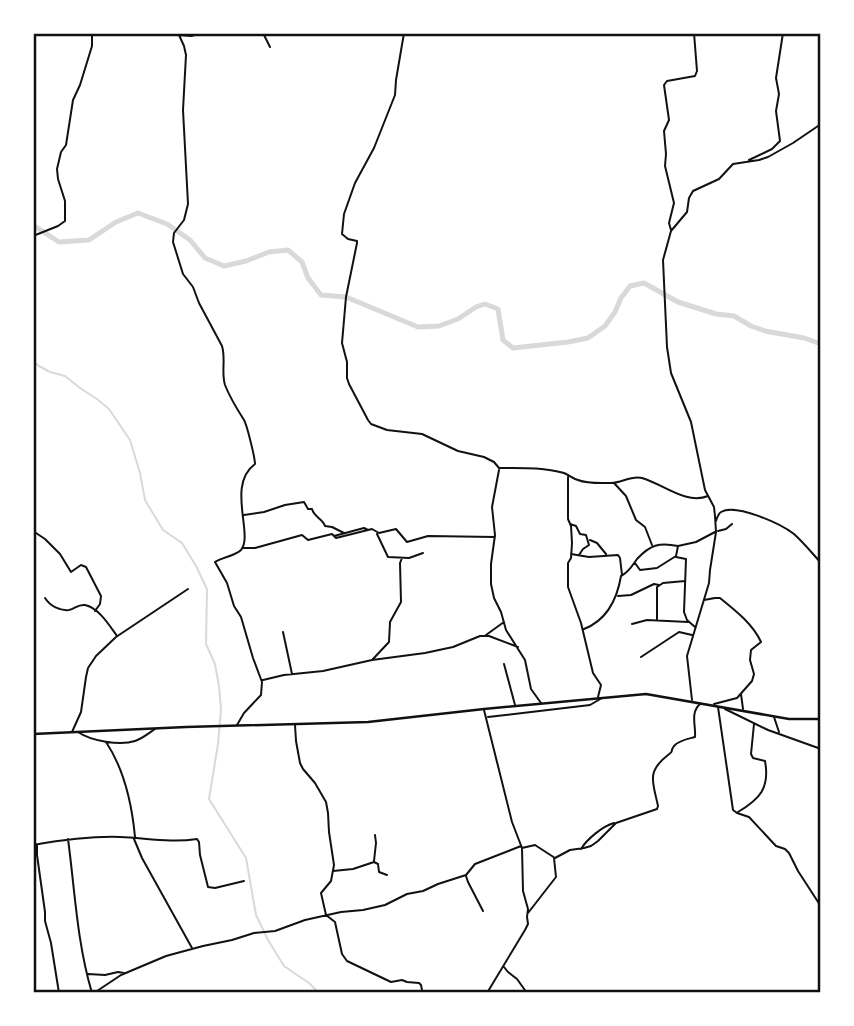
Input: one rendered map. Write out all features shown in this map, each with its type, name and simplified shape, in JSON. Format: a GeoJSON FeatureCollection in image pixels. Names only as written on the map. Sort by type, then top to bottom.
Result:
{"type":"FeatureCollection","features":[{"type":"Feature","properties":{"kind":"main road"},"geometry":{"type":"LineString","coordinates":[[33,734],[368,722],[649,694],[789,719],[821,719]]}},
{"type":"Feature","properties":{"kind":"street"},"geometry":{"type":"LineString","coordinates":[[33,236],[65,221],[65,201],[57,169],[61,152],[66,145],[73,100],[92,46],[92,33]]}},
{"type":"Feature","properties":{"kind":"street"},"geometry":{"type":"LineString","coordinates":[[171,33],[191,36],[204,33]]}},
{"type":"Feature","properties":{"kind":"street"},"geometry":{"type":"LineString","coordinates":[[263,33],[270,47]]}},
{"type":"Feature","properties":{"kind":"street"},"geometry":{"type":"LineString","coordinates":[[404,33],[395,95],[374,148],[355,183],[341,229],[345,237],[357,241],[342,331],[347,377],[372,424],[387,430],[422,434],[454,449],[484,457],[499,468],[492,507],[495,537],[491,584],[506,630],[525,660],[531,689],[542,704]]}},
{"type":"Feature","properties":{"kind":"street"},"geometry":{"type":"LineString","coordinates":[[671,232],[669,223],[674,203],[666,169],[664,131],[669,116],[664,85],[695,76],[697,71],[694,33]]}},
{"type":"Feature","properties":{"kind":"street"},"geometry":{"type":"LineString","coordinates":[[743,162],[764,154],[780,141],[776,78],[783,33]]}},
{"type":"Feature","properties":{"kind":"street"},"geometry":{"type":"LineString","coordinates":[[178,35],[186,55],[183,110],[188,204],[186,216],[175,230],[173,239],[183,274],[193,288],[222,346],[224,379],[247,426],[255,458],[255,464],[247,471],[241,494],[244,541],[242,548],[215,562],[241,617],[262,680],[261,695],[236,726]]}},
{"type":"Feature","properties":{"kind":"street"},"geometry":{"type":"LineString","coordinates":[[692,701],[687,664],[688,648],[709,583],[716,531],[714,507],[700,467],[691,422],[673,380],[669,359],[663,260],[671,232],[686,215],[693,191],[719,179],[733,164],[768,157],[821,124]]}},
{"type":"Feature","properties":{"kind":"street"},"geometry":{"type":"LineString","coordinates":[[499,468],[535,468],[568,475],[584,482],[614,483],[640,477],[694,498],[708,496]]}},
{"type":"Feature","properties":{"kind":"street"},"geometry":{"type":"LineString","coordinates":[[568,475],[571,554],[568,563],[568,587],[583,630],[593,673],[601,685],[598,698]]}},
{"type":"Feature","properties":{"kind":"street"},"geometry":{"type":"LineString","coordinates":[[614,483],[626,496],[636,520],[645,527],[653,546]]}},
{"type":"Feature","properties":{"kind":"street"},"geometry":{"type":"LineString","coordinates":[[242,516],[304,502],[325,526],[344,533]]}},
{"type":"Feature","properties":{"kind":"street"},"geometry":{"type":"LineString","coordinates":[[715,524],[723,511],[746,512],[772,521],[792,533],[821,562]]}},
{"type":"Feature","properties":{"kind":"street"},"geometry":{"type":"LineString","coordinates":[[570,524],[576,526],[580,534],[587,536],[589,545],[579,556]]}},
{"type":"Feature","properties":{"kind":"street"},"geometry":{"type":"LineString","coordinates":[[622,576],[653,546],[678,546],[696,542],[732,524]]}},
{"type":"Feature","properties":{"kind":"street"},"geometry":{"type":"LineString","coordinates":[[333,536],[364,528],[372,529],[388,556],[409,558],[423,554]]}},
{"type":"Feature","properties":{"kind":"street"},"geometry":{"type":"LineString","coordinates":[[376,533],[396,529],[407,542],[428,536],[495,537]]}},
{"type":"Feature","properties":{"kind":"street"},"geometry":{"type":"LineString","coordinates":[[242,548],[255,548],[302,535],[309,540],[331,534],[336,538],[368,530]]}},
{"type":"Feature","properties":{"kind":"street"},"geometry":{"type":"LineString","coordinates":[[33,531],[60,554],[71,572],[81,565],[86,567],[102,596],[95,611]]}},
{"type":"Feature","properties":{"kind":"street"},"geometry":{"type":"LineString","coordinates":[[588,540],[597,543],[607,555]]}},
{"type":"Feature","properties":{"kind":"street"},"geometry":{"type":"LineString","coordinates":[[635,562],[641,570],[657,568],[677,555],[678,546]]}},
{"type":"Feature","properties":{"kind":"street"},"geometry":{"type":"LineString","coordinates":[[571,554],[589,557],[619,556],[622,576],[617,596],[597,623],[583,630]]}},
{"type":"Feature","properties":{"kind":"street"},"geometry":{"type":"LineString","coordinates":[[675,557],[685,559],[684,612],[695,628]]}},
{"type":"Feature","properties":{"kind":"street"},"geometry":{"type":"LineString","coordinates":[[372,660],[389,642],[390,622],[401,602],[402,558]]}},
{"type":"Feature","properties":{"kind":"street"},"geometry":{"type":"LineString","coordinates":[[657,620],[656,589],[663,583],[686,581]]}},
{"type":"Feature","properties":{"kind":"street"},"geometry":{"type":"LineString","coordinates":[[617,596],[631,595],[654,584],[660,585]]}},
{"type":"Feature","properties":{"kind":"street"},"geometry":{"type":"LineString","coordinates":[[71,733],[83,705],[88,668],[96,656],[117,636],[188,589]]}},
{"type":"Feature","properties":{"kind":"street"},"geometry":{"type":"LineString","coordinates":[[45,598],[53,607],[69,610],[84,605],[106,621],[117,636]]}},
{"type":"Feature","properties":{"kind":"street"},"geometry":{"type":"LineString","coordinates":[[704,600],[720,598],[743,618],[761,642],[751,651],[754,677],[741,693],[733,699],[718,702],[717,706],[733,808],[737,813],[749,817],[774,844],[789,853],[798,872],[821,905]]}},
{"type":"Feature","properties":{"kind":"street"},"geometry":{"type":"LineString","coordinates":[[632,624],[645,620],[689,622]]}},
{"type":"Feature","properties":{"kind":"street"},"geometry":{"type":"LineString","coordinates":[[262,680],[438,651],[485,635],[504,622]]}},
{"type":"Feature","properties":{"kind":"street"},"geometry":{"type":"LineString","coordinates":[[283,632],[292,674]]}},
{"type":"Feature","properties":{"kind":"street"},"geometry":{"type":"LineString","coordinates":[[641,657],[679,632],[693,636]]}},
{"type":"Feature","properties":{"kind":"street"},"geometry":{"type":"LineString","coordinates":[[485,635],[518,647]]}},
{"type":"Feature","properties":{"kind":"street"},"geometry":{"type":"LineString","coordinates":[[504,664],[515,706]]}},
{"type":"Feature","properties":{"kind":"street"},"geometry":{"type":"LineString","coordinates":[[741,693],[743,711]]}},
{"type":"Feature","properties":{"kind":"street"},"geometry":{"type":"LineString","coordinates":[[486,718],[590,705],[603,698]]}},
{"type":"Feature","properties":{"kind":"street"},"geometry":{"type":"LineString","coordinates":[[580,849],[603,827],[658,808],[653,770],[677,743],[695,736],[694,713],[701,703]]}},
{"type":"Feature","properties":{"kind":"street"},"geometry":{"type":"LineString","coordinates":[[717,706],[754,724],[821,749]]}},
{"type":"Feature","properties":{"kind":"street"},"geometry":{"type":"LineString","coordinates":[[484,709],[512,822],[521,847],[523,890],[528,905],[528,923],[525,930],[487,993]]}},
{"type":"Feature","properties":{"kind":"street"},"geometry":{"type":"LineString","coordinates":[[774,716],[779,733]]}},
{"type":"Feature","properties":{"kind":"street"},"geometry":{"type":"LineString","coordinates":[[737,813],[754,802],[765,783],[765,761],[752,756],[754,724]]}},
{"type":"Feature","properties":{"kind":"street"},"geometry":{"type":"LineString","coordinates":[[295,725],[300,762],[315,782],[327,807],[334,861],[330,883],[321,893],[327,915],[335,922],[342,954],[347,961],[391,982],[403,980],[419,983],[422,990]]}},
{"type":"Feature","properties":{"kind":"street"},"geometry":{"type":"LineString","coordinates":[[78,732],[88,738],[106,742],[133,741],[156,729]]}},
{"type":"Feature","properties":{"kind":"street"},"geometry":{"type":"LineString","coordinates":[[106,742],[117,759],[123,779],[130,805],[134,839],[192,949]]}},
{"type":"Feature","properties":{"kind":"street"},"geometry":{"type":"LineString","coordinates":[[554,858],[598,841],[616,823]]}},
{"type":"Feature","properties":{"kind":"street"},"geometry":{"type":"LineString","coordinates":[[374,862],[375,835]]}},
{"type":"Feature","properties":{"kind":"street"},"geometry":{"type":"LineString","coordinates":[[33,845],[91,837],[197,839],[208,887],[211,889],[244,881]]}},
{"type":"Feature","properties":{"kind":"street"},"geometry":{"type":"LineString","coordinates":[[68,839],[80,943],[93,993],[125,973],[166,956],[254,933],[275,931],[327,915],[385,905],[407,894],[466,875],[475,864],[521,847],[535,845],[554,858],[556,877],[528,914]]}},
{"type":"Feature","properties":{"kind":"street"},"geometry":{"type":"LineString","coordinates":[[37,844],[45,921],[59,993]]}},
{"type":"Feature","properties":{"kind":"street"},"geometry":{"type":"LineString","coordinates":[[333,871],[353,869],[374,862]]}},
{"type":"Feature","properties":{"kind":"street"},"geometry":{"type":"LineString","coordinates":[[374,862],[378,864],[379,872],[387,875]]}},
{"type":"Feature","properties":{"kind":"street"},"geometry":{"type":"LineString","coordinates":[[466,875],[483,911]]}},
{"type":"Feature","properties":{"kind":"street"},"geometry":{"type":"LineString","coordinates":[[503,966],[527,993]]}},
{"type":"Feature","properties":{"kind":"street"},"geometry":{"type":"LineString","coordinates":[[87,974],[125,973]]}},
{"type":"Feature","properties":{"kind":"waterway"},"geometry":{"type":"LineString","coordinates":[[33,225],[59,242],[89,240],[116,222],[138,213],[167,224],[190,240],[205,258],[224,266],[269,252],[288,250],[302,262],[308,278],[321,295],[346,297],[418,327],[439,326],[485,304],[498,309],[503,340],[513,348],[588,338],[605,326],[630,286],[644,283],[678,302],[716,314],[734,316],[765,331],[821,344]]}},
{"type":"Feature","properties":{"kind":"waterway"},"geometry":{"type":"LineString","coordinates":[[33,361],[50,372],[65,376],[109,409],[130,440],[145,500],[163,530],[182,543],[207,589],[206,644],[215,664],[221,709],[209,799],[246,858],[256,915],[268,940],[284,966],[319,993]]}}]}
